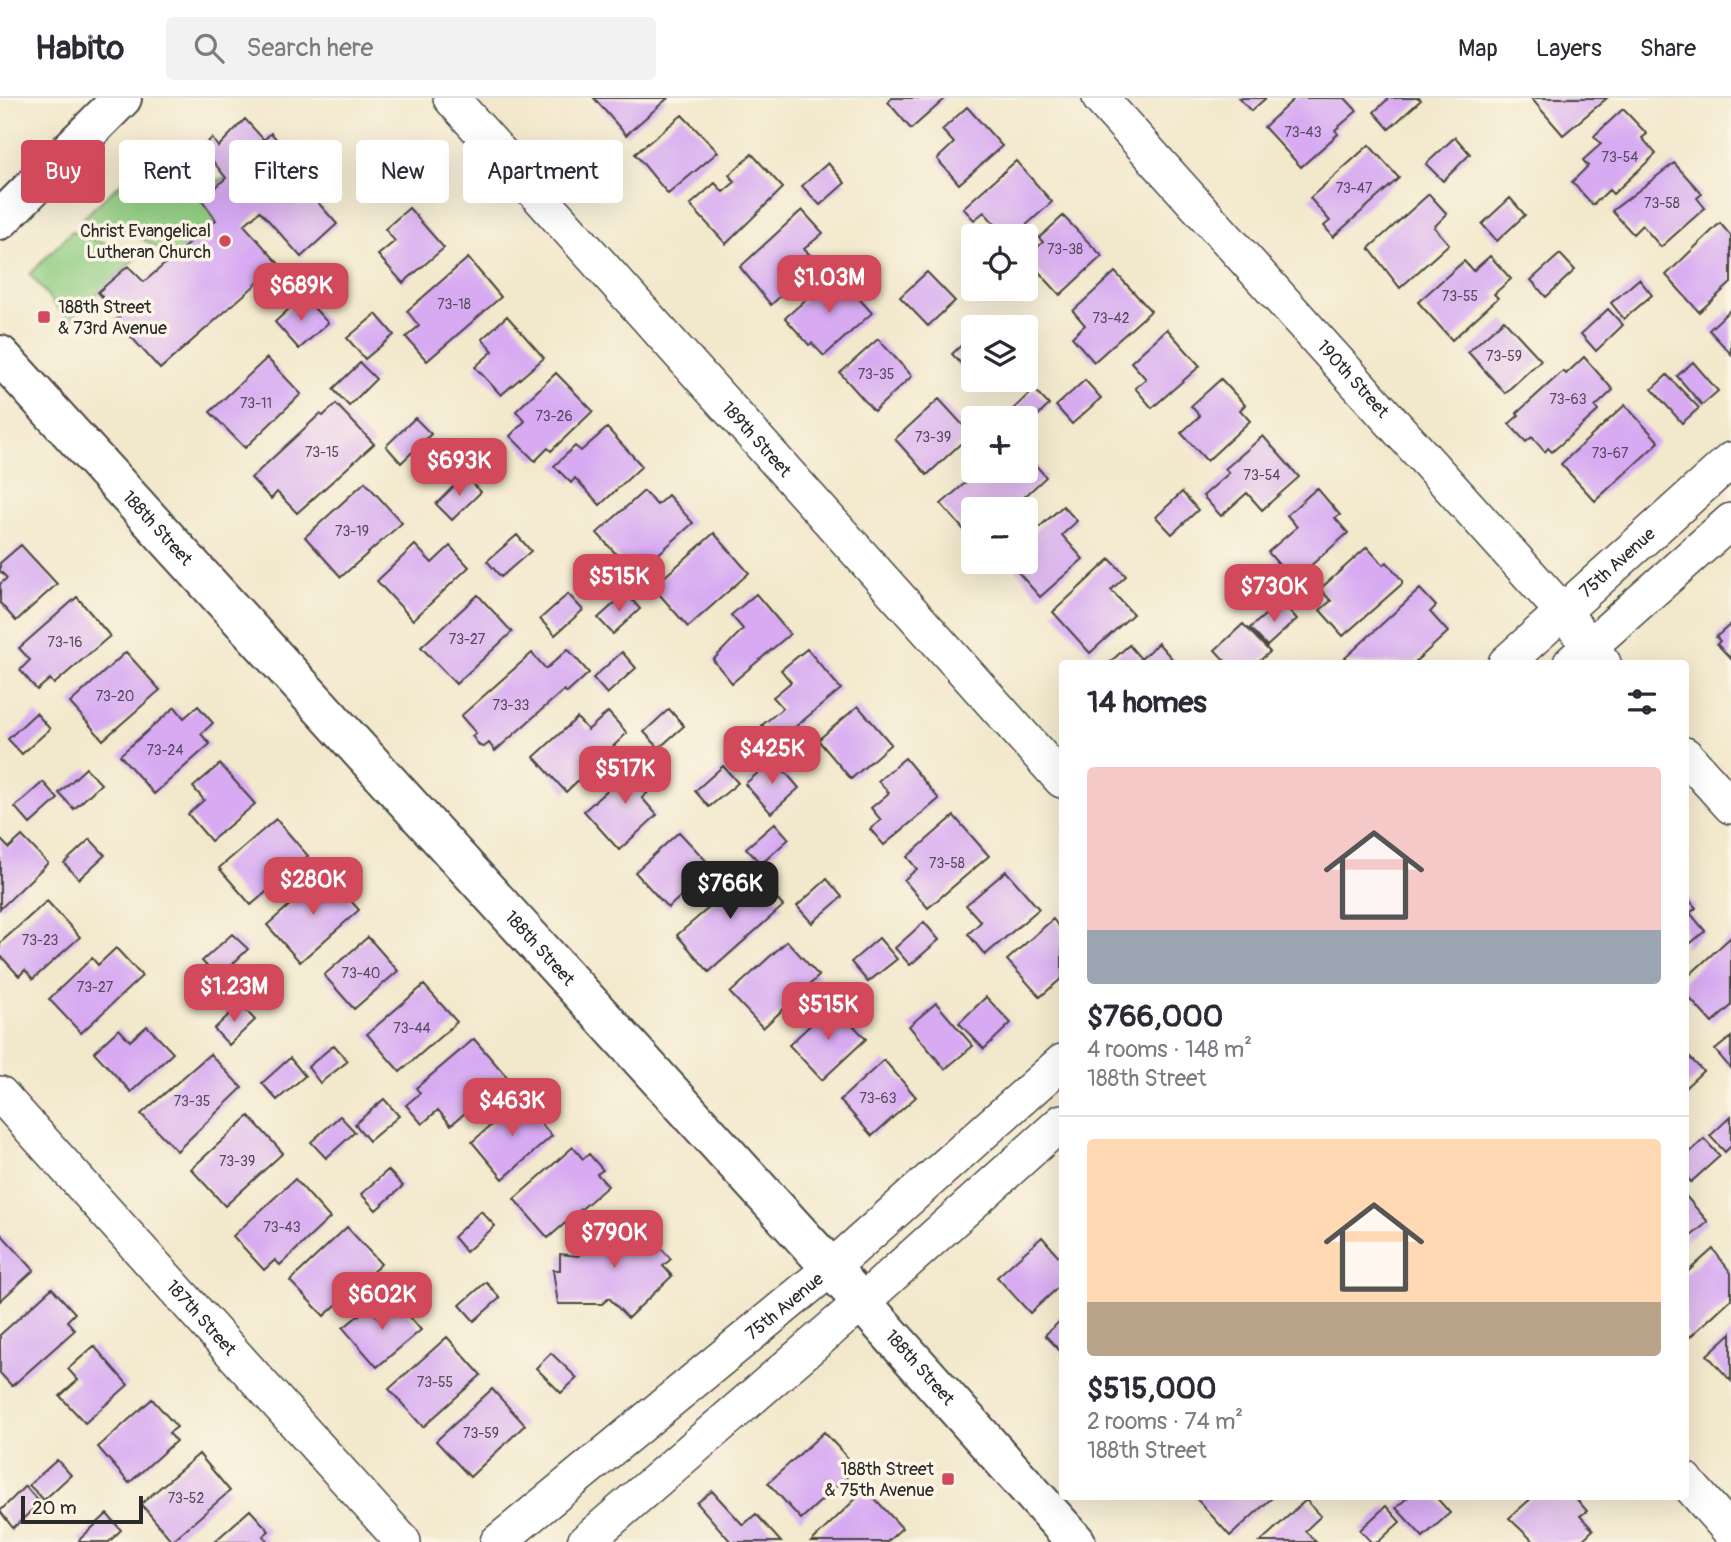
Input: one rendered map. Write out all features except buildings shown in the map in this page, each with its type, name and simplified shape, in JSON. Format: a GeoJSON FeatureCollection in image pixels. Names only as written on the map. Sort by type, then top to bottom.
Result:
{"type":"FeatureCollection","features":[{"type":"Feature","properties":{"kind":"street"},"geometry":{"type":"LineString","coordinates":[[0,220],[122,98]]}},
{"type":"Feature","properties":{"kind":"street","name":"189th Street"},"geometry":{"type":"LineString","coordinates":[[451,98],[1059,777]]}},
{"type":"Feature","properties":{"kind":"street","name":"190th Street"},"geometry":{"type":"LineString","coordinates":[[1100,98],[1563,612],[1588,658]]}},
{"type":"Feature","properties":{"kind":"street","name":"188th Street"},"geometry":{"type":"LineString","coordinates":[[0,355],[831,1268],[1076,1542]]}},
{"type":"Feature","properties":{"kind":"street","name":"75th Avenue"},"geometry":{"type":"LineString","coordinates":[[1509,660],[1731,460]]}},
{"type":"Feature","properties":{"kind":"street"},"geometry":{"type":"LineString","coordinates":[[1588,658],[1731,520]]}},
{"type":"Feature","properties":{"kind":"street"},"geometry":{"type":"LineString","coordinates":[[1689,759],[1731,806]]}},
{"type":"Feature","properties":{"kind":"street","name":"75th Avenue"},"geometry":{"type":"LineString","coordinates":[[498,1542],[831,1268],[1059,1065]]}},
{"type":"Feature","properties":{"kind":"street","name":"187th Street"},"geometry":{"type":"LineString","coordinates":[[0,1094],[403,1542]]}},
{"type":"Feature","properties":{"kind":"street"},"geometry":{"type":"LineString","coordinates":[[585,1542],[862,1303],[1059,1125]]}},
{"type":"Feature","properties":{"kind":"street"},"geometry":{"type":"LineString","coordinates":[[1689,1485],[1731,1532]]}},
{"type":"Feature","properties":{"kind":"green space"},"geometry":{"type":"Polygon","coordinates":[[[226,178],[215,188],[215,180],[226,178]]]}},
{"type":"Feature","properties":{"kind":"green space"},"geometry":{"type":"Polygon","coordinates":[[[119,185],[119,203],[204,203],[216,220],[173,258],[136,235],[87,227],[84,217],[99,203],[105,203],[105,198],[119,185]]]}},
{"type":"Feature","properties":{"kind":"green space"},"geometry":{"type":"Polygon","coordinates":[[[72,231],[97,241],[143,252],[68,321],[30,274],[72,231]]]}},
{"type":"Feature","properties":{"kind":"place","name":"Christ Evangelical Lutheran Church"},"geometry":{"type":"Point","coordinates":[225,241]}},
{"type":"Feature","properties":{"kind":"place","name":"188th Street & 73rd Avenue"},"geometry":{"type":"Point","coordinates":[44,317]}},
{"type":"Feature","properties":{"kind":"place","name":"188th Street & 75th Avenue"},"geometry":{"type":"Point","coordinates":[948,1479]}}]}
